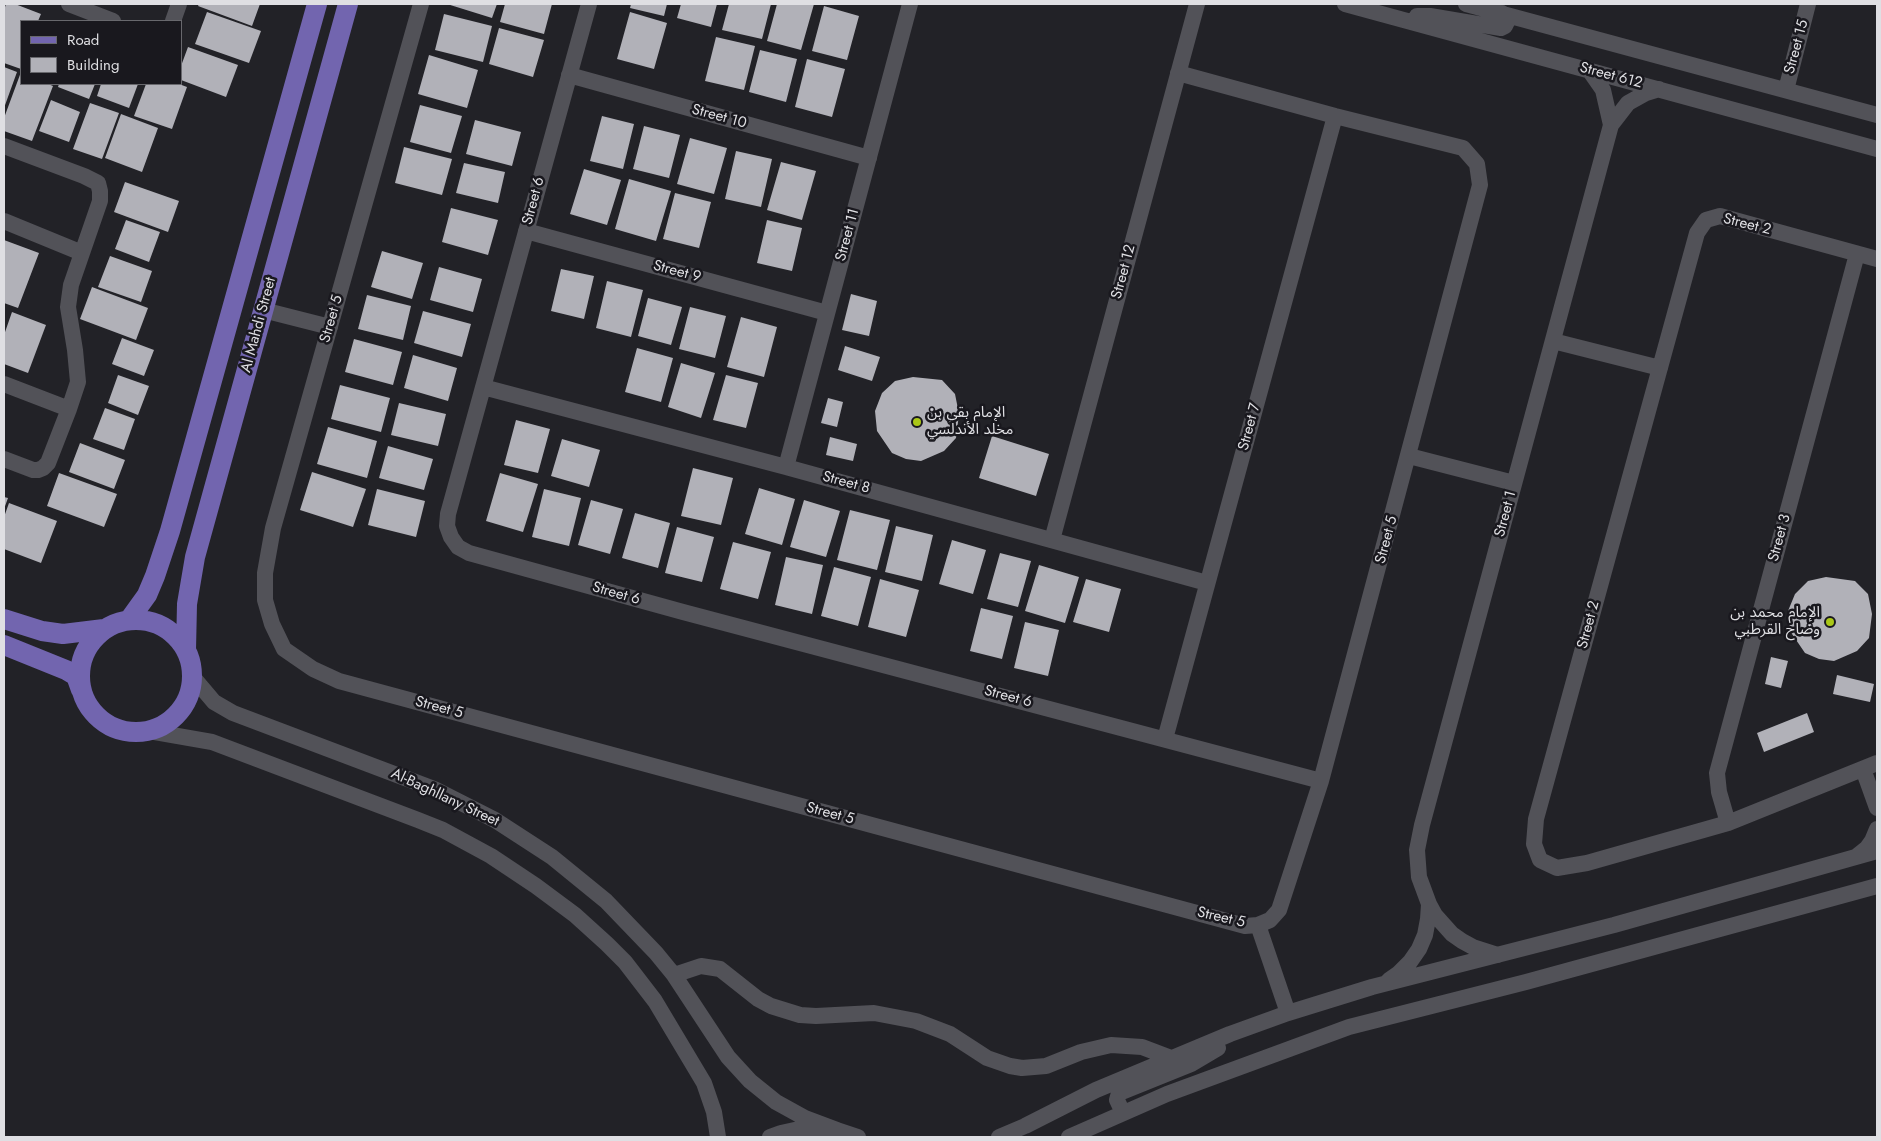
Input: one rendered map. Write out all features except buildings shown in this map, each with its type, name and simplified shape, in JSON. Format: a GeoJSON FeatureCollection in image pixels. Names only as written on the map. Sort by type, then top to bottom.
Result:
{"type":"FeatureCollection","features":[{"type":"Feature","properties":{"kind":"main road","name":"Al Mahdi Street"},"geometry":{"type":"LineString","coordinates":[[130,620],[146,595],[155,576],[170,531],[317,4]]}},
{"type":"Feature","properties":{"kind":"main road","name":"Al Mahdi Street"},"geometry":{"type":"LineString","coordinates":[[186,650],[187,604],[195,557],[348,4]]}},
{"type":"Feature","properties":{"kind":"main road"},"geometry":{"type":"LineString","coordinates":[[4,619],[42,631],[63,634],[104,629]]}},
{"type":"Feature","properties":{"kind":"main road"},"geometry":{"type":"LineString","coordinates":[[4,645],[66,670],[76,676],[85,702],[92,713],[112,728],[124,732],[149,731],[161,727],[172,720],[187,701],[191,688],[190,658],[178,639],[168,630],[156,624],[143,620],[116,623],[104,629],[92,640],[83,654],[79,670],[80,687],[85,702]]}},
{"type":"Feature","properties":{"kind":"street"},"geometry":{"type":"LineString","coordinates":[[69,4],[110,20]]}},
{"type":"Feature","properties":{"kind":"street"},"geometry":{"type":"LineString","coordinates":[[173,20],[179,4]]}},
{"type":"Feature","properties":{"kind":"street","name":"Street 5"},"geometry":{"type":"LineString","coordinates":[[421,4],[273,528],[265,573],[265,600],[272,624],[284,649],[313,669],[339,681],[1245,926],[1258,925],[1270,920],[1279,910],[1284,899],[1321,781],[1480,185],[1477,164],[1463,148],[1335,116]]}},
{"type":"Feature","properties":{"kind":"street","name":"Street 6"},"geometry":{"type":"LineString","coordinates":[[589,4],[448,514],[447,526],[451,537],[458,547],[468,553],[683,612],[1321,781]]}},
{"type":"Feature","properties":{"kind":"street","name":"Street 11"},"geometry":{"type":"LineString","coordinates":[[786,467],[910,4]]}},
{"type":"Feature","properties":{"kind":"street","name":"Street 12"},"geometry":{"type":"LineString","coordinates":[[1052,540],[1197,4]]}},
{"type":"Feature","properties":{"kind":"street","name":"Street 612"},"geometry":{"type":"LineString","coordinates":[[1345,4],[1877,149]]}},
{"type":"Feature","properties":{"kind":"street"},"geometry":{"type":"LineString","coordinates":[[1466,4],[1877,115]]}},
{"type":"Feature","properties":{"kind":"street","name":"Street 15"},"geometry":{"type":"LineString","coordinates":[[1786,90],[1808,4]]}},
{"type":"Feature","properties":{"kind":"street"},"geometry":{"type":"LineString","coordinates":[[1388,15],[1430,16],[1501,28],[1507,22],[1502,13]]}},
{"type":"Feature","properties":{"kind":"street","name":"Street 1"},"geometry":{"type":"LineString","coordinates":[[1589,70],[1603,90],[1611,125]]}},
{"type":"Feature","properties":{"kind":"street"},"geometry":{"type":"LineString","coordinates":[[1178,73],[1335,116]]}},
{"type":"Feature","properties":{"kind":"street","name":"Street 10"},"geometry":{"type":"LineString","coordinates":[[569,75],[868,158]]}},
{"type":"Feature","properties":{"kind":"street","name":"Street 1"},"geometry":{"type":"LineString","coordinates":[[1498,955],[1473,947],[1452,934],[1435,915],[1419,877],[1417,850],[1422,825],[1611,125],[1628,103],[1646,93],[1659,90]]}},
{"type":"Feature","properties":{"kind":"street","name":"Street 7"},"geometry":{"type":"LineString","coordinates":[[1165,739],[1335,116]]}},
{"type":"Feature","properties":{"kind":"street"},"geometry":{"type":"LineString","coordinates":[[1834,137],[1864,136],[1877,139]]}},
{"type":"Feature","properties":{"kind":"street"},"geometry":{"type":"LineString","coordinates":[[4,146],[84,176],[98,183],[100,191],[100,201],[71,285],[68,306],[78,382],[69,409],[48,462],[43,468],[34,470],[4,459]]}},
{"type":"Feature","properties":{"kind":"street","name":"Street 2"},"geometry":{"type":"LineString","coordinates":[[1874,765],[1728,823],[1587,863],[1557,868],[1540,860],[1534,844],[1536,819],[1697,233],[1706,220],[1720,216],[1877,259]]}},
{"type":"Feature","properties":{"kind":"street"},"geometry":{"type":"LineString","coordinates":[[4,221],[82,253]]}},
{"type":"Feature","properties":{"kind":"street","name":"Street 9"},"geometry":{"type":"LineString","coordinates":[[526,231],[827,313]]}},
{"type":"Feature","properties":{"kind":"street","name":"Street 3"},"geometry":{"type":"LineString","coordinates":[[1728,823],[1719,792],[1717,773],[1856,254]]}},
{"type":"Feature","properties":{"kind":"street"},"geometry":{"type":"LineString","coordinates":[[264,310],[330,327]]}},
{"type":"Feature","properties":{"kind":"street"},"geometry":{"type":"LineString","coordinates":[[1552,341],[1660,368]]}},
{"type":"Feature","properties":{"kind":"street"},"geometry":{"type":"LineString","coordinates":[[4,384],[69,409]]}},
{"type":"Feature","properties":{"kind":"street","name":"Street 8"},"geometry":{"type":"LineString","coordinates":[[483,387],[786,467],[1207,583]]}},
{"type":"Feature","properties":{"kind":"street"},"geometry":{"type":"LineString","coordinates":[[1409,456],[1514,483]]}},
{"type":"Feature","properties":{"kind":"street","name":"Al-Baghllany Street"},"geometry":{"type":"LineString","coordinates":[[192,676],[214,702],[233,713],[434,789],[524,837],[572,872],[606,901],[650,946],[674,975],[728,1057],[750,1081],[776,1102],[805,1118],[837,1130]]}},
{"type":"Feature","properties":{"kind":"street","name":"Al-Baghllany Street"},"geometry":{"type":"LineString","coordinates":[[149,731],[212,742],[418,820],[467,842],[521,875],[592,929],[625,962],[640,981],[668,1022],[704,1083],[714,1112],[718,1137]]}},
{"type":"Feature","properties":{"kind":"street"},"geometry":{"type":"LineString","coordinates":[[1874,765],[1877,808]]}},
{"type":"Feature","properties":{"kind":"street"},"geometry":{"type":"LineString","coordinates":[[1853,858],[1867,848],[1877,829]]}},
{"type":"Feature","properties":{"kind":"street"},"geometry":{"type":"LineString","coordinates":[[999,1137],[1096,1090],[1171,1058],[1288,1013],[1372,987],[1498,955],[1877,851]]}},
{"type":"Feature","properties":{"kind":"street"},"geometry":{"type":"LineString","coordinates":[[1069,1137],[1194,1084],[1349,1027],[1574,969],[1877,886]]}},
{"type":"Feature","properties":{"kind":"street","name":"Street 1"},"geometry":{"type":"LineString","coordinates":[[1372,987],[1386,982],[1399,973],[1419,949],[1427,927],[1429,904]]}},
{"type":"Feature","properties":{"kind":"street"},"geometry":{"type":"LineString","coordinates":[[1258,925],[1288,1013]]}},
{"type":"Feature","properties":{"kind":"street"},"geometry":{"type":"LineString","coordinates":[[674,975],[701,966],[714,967],[726,972],[758,1000],[800,1015],[874,1013],[916,1020],[950,1034],[987,1058],[1016,1067],[1046,1066],[1081,1052],[1111,1045],[1142,1047],[1171,1058]]}},
{"type":"Feature","properties":{"kind":"street"},"geometry":{"type":"LineString","coordinates":[[1123,1113],[1116,1100],[1119,1093],[1191,1064],[1258,1024]]}},
{"type":"Feature","properties":{"kind":"street"},"geometry":{"type":"LineString","coordinates":[[770,1137],[799,1128],[818,1128],[837,1130],[858,1137]]}},
{"type":"Feature","properties":{"kind":"place","name":"الإمام بقي بن مخلد الأندلسي"},"geometry":{"type":"Point","coordinates":[917,422]}},
{"type":"Feature","properties":{"kind":"place","name":"الإمام محمد بن وضاح القرطبي"},"geometry":{"type":"Point","coordinates":[1830,622]}}]}
